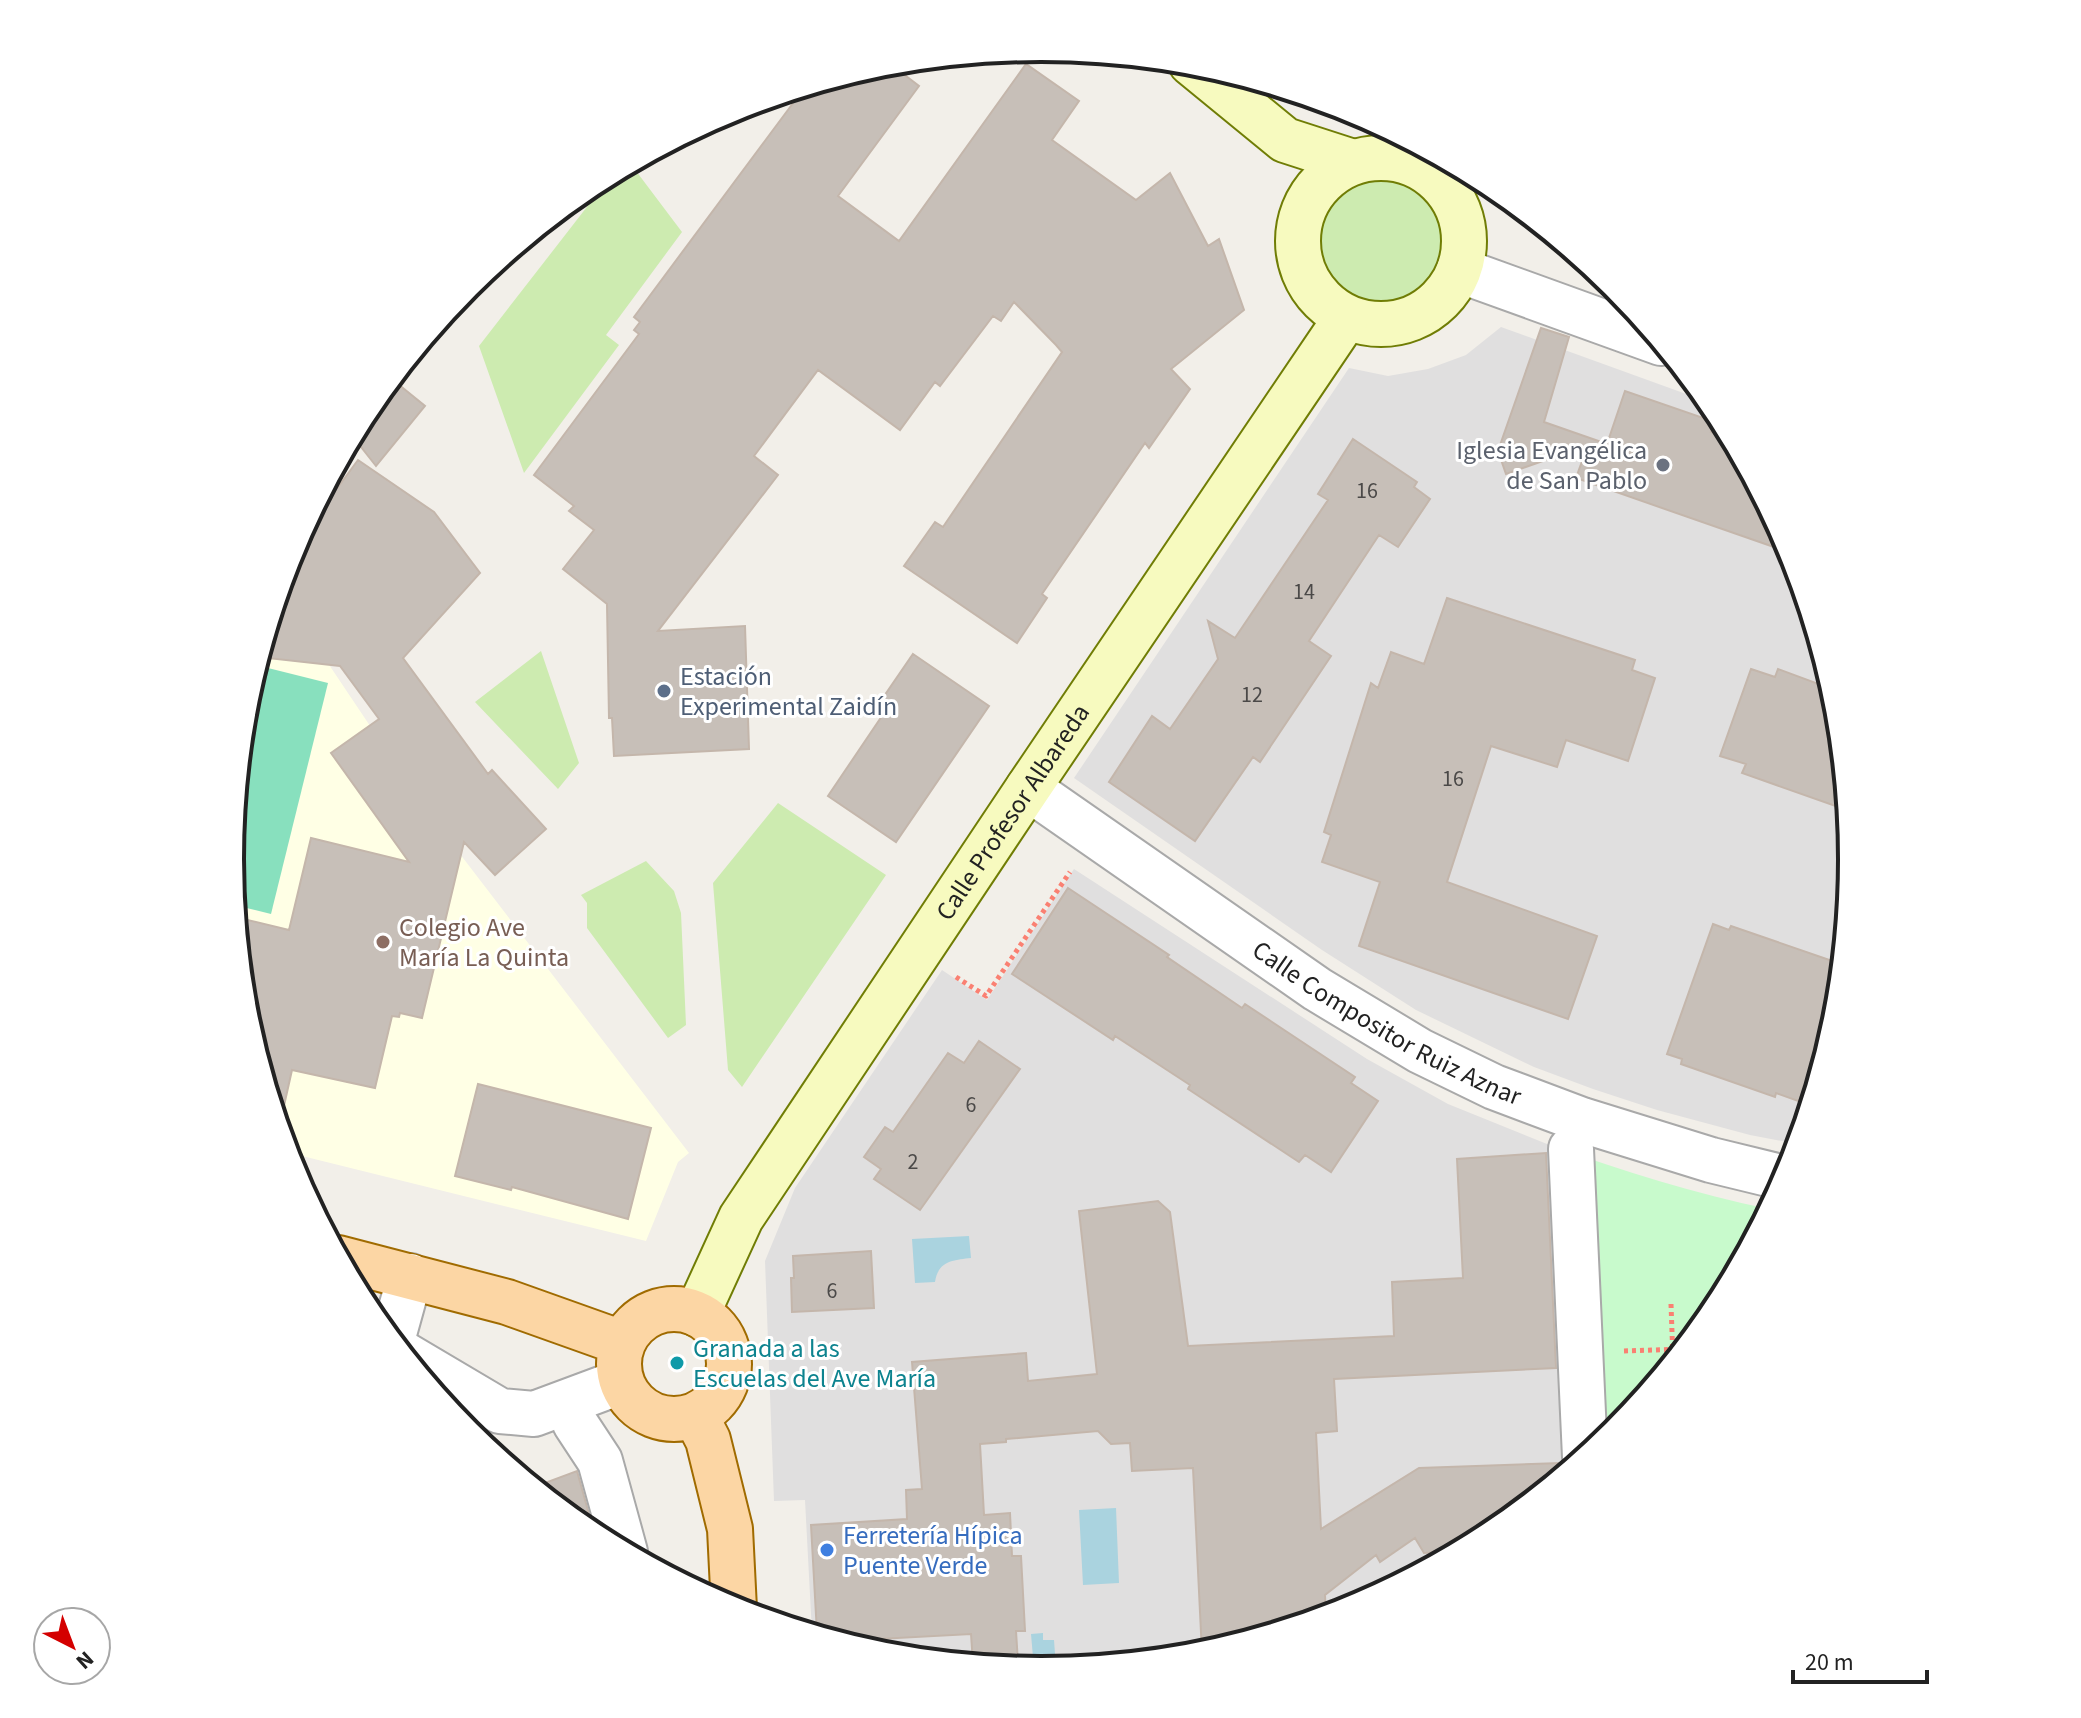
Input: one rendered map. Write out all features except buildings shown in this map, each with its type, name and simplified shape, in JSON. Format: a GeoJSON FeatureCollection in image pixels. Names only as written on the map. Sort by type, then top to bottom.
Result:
{"type":"FeatureCollection","features":[{"type":"Feature","properties":{"kind":"main road"},"geometry":{"type":"LineString","coordinates":[[1213,81],[1285,140],[1376,151],[1454,181],[1464,248],[1459,270],[1449,290],[1433,306],[1410,319],[1386,324],[1346,318],[1318,297],[1305,277],[1297,250],[1298,225],[1305,205],[1326,177],[1376,151]]}},
{"type":"Feature","properties":{"kind":"main road"},"geometry":{"type":"LineString","coordinates":[[1285,140],[1305,205]]}},
{"type":"Feature","properties":{"kind":"main road","name":"Calle Profesor Albareda"},"geometry":{"type":"LineString","coordinates":[[697,1314],[741,1218],[1346,318]]}},
{"type":"Feature","properties":{"kind":"main road"},"geometry":{"type":"LineString","coordinates":[[353,1262],[507,1302],[621,1362]]}},
{"type":"Feature","properties":{"kind":"main road"},"geometry":{"type":"LineString","coordinates":[[668,1309],[697,1314],[710,1321],[726,1344],[728,1374],[723,1390],[712,1405],[695,1415],[680,1420],[651,1415],[627,1395],[621,1362],[640,1320],[653,1312],[668,1309]]}},
{"type":"Feature","properties":{"kind":"main road"},"geometry":{"type":"LineString","coordinates":[[695,1415],[708,1440],[730,1529],[733,1594]]}},
{"type":"Feature","properties":{"kind":"street"},"geometry":{"type":"LineString","coordinates":[[1459,270],[1642,336]]}},
{"type":"Feature","properties":{"kind":"street","name":"Calle Compositor Ruiz Aznar"},"geometry":{"type":"LineString","coordinates":[[1028,788],[1317,989],[1420,1051],[1494,1087],[1582,1120],[1711,1160],[1772,1175]]}},
{"type":"Feature","properties":{"kind":"street"},"geometry":{"type":"LineString","coordinates":[[1571,1149],[1584,1441]]}},
{"type":"Feature","properties":{"kind":"street"},"geometry":{"type":"LineString","coordinates":[[396,1327],[410,1276]]}},
{"type":"Feature","properties":{"kind":"street"},"geometry":{"type":"LineString","coordinates":[[448,1392],[489,1426],[534,1414],[621,1362]]}},
{"type":"Feature","properties":{"kind":"street"},"geometry":{"type":"LineString","coordinates":[[575,1423],[600,1461],[621,1536]]}},
{"type":"Feature","properties":{"kind":"path"},"geometry":{"type":"LineString","coordinates":[[950,972],[986,996],[1071,870]]}},
{"type":"Feature","properties":{"kind":"path"},"geometry":{"type":"LineString","coordinates":[[1671,1304],[1673,1344]]}},
{"type":"Feature","properties":{"kind":"path"},"geometry":{"type":"LineString","coordinates":[[1580,1352],[1669,1349]]}},
{"type":"Feature","properties":{"kind":"shaded area"},"geometry":{"type":"Polygon","coordinates":[[[1501,327],[1688,395],[1731,461],[1777,554],[1810,653],[1822,704],[1831,755],[1838,859],[1831,963],[1822,1014],[1810,1065],[1785,1142],[1657,1110],[1593,1089],[1534,1067],[1416,1010],[1322,950],[1074,778],[1349,368],[1388,376],[1428,369],[1466,355],[1501,327]]]}},
{"type":"Feature","properties":{"kind":"shaded area","name":"Colegio Ave María La Quinta"},"geometry":{"type":"Polygon","coordinates":[[[287,601],[427,811],[689,1153],[678,1162],[646,1241],[301,1156],[271,1065],[259,1014],[245,911],[245,807],[250,755],[271,653],[287,601]]]}},
{"type":"Feature","properties":{"kind":"shaded area"},"geometry":{"type":"Polygon","coordinates":[[[1074,869],[1367,1059],[1448,1104],[1552,1146],[1567,1457],[1483,1522],[1393,1574],[1297,1614],[1196,1641],[1093,1654],[988,1654],[885,1641],[811,1622],[805,1500],[774,1501],[765,1261],[795,1188],[942,970],[987,1000],[1074,869]]]}},
{"type":"Feature","properties":{"kind":"green space"},"geometry":{"type":"Polygon","coordinates":[[[637,172],[682,232],[606,335],[619,345],[524,473],[479,346],[592,200],[637,172]]]}},
{"type":"Feature","properties":{"kind":"green space"},"geometry":{"type":"Polygon","coordinates":[[[1382,176],[1406,181],[1426,195],[1440,215],[1445,239],[1440,263],[1426,283],[1406,297],[1382,302],[1358,297],[1338,283],[1324,263],[1319,239],[1324,215],[1338,195],[1358,181],[1382,176]]]}},
{"type":"Feature","properties":{"kind":"green space"},"geometry":{"type":"Polygon","coordinates":[[[541,651],[579,763],[558,789],[475,702],[541,651]]]}},
{"type":"Feature","properties":{"kind":"green space"},"geometry":{"type":"Polygon","coordinates":[[[268,668],[328,683],[271,914],[245,908],[244,859],[250,755],[268,668]]]}},
{"type":"Feature","properties":{"kind":"green space"},"geometry":{"type":"Polygon","coordinates":[[[778,803],[886,875],[742,1087],[728,1070],[713,883],[778,803]]]}},
{"type":"Feature","properties":{"kind":"green space"},"geometry":{"type":"Polygon","coordinates":[[[646,861],[674,891],[681,913],[686,1025],[668,1038],[587,928],[587,903],[581,895],[646,861]]]}},
{"type":"Feature","properties":{"kind":"green space"},"geometry":{"type":"Polygon","coordinates":[[[1552,1146],[1660,1181],[1758,1206],[1731,1258],[1673,1344],[1604,1423],[1567,1457],[1552,1146]]]}},
{"type":"Feature","properties":{"kind":"water"},"geometry":{"type":"Polygon","coordinates":[[[969,1236],[971,1258],[943,1266],[935,1282],[915,1283],[912,1239],[969,1236]]]}},
{"type":"Feature","properties":{"kind":"water"},"geometry":{"type":"Polygon","coordinates":[[[1116,1508],[1119,1583],[1083,1585],[1079,1510],[1116,1508]]]}},
{"type":"Feature","properties":{"kind":"water"},"geometry":{"type":"Polygon","coordinates":[[[1043,1633],[1043,1640],[1054,1640],[1055,1655],[1033,1656],[1031,1634],[1043,1633]]]}},
{"type":"Feature","properties":{"kind":"place","name":"Iglesia Evangélica de San Pablo"},"geometry":{"type":"Point","coordinates":[1663,465]}},
{"type":"Feature","properties":{"kind":"place","name":"Estación Experimental Zaidín"},"geometry":{"type":"Point","coordinates":[664,691]}},
{"type":"Feature","properties":{"kind":"place","name":"Colegio Ave María La Quinta"},"geometry":{"type":"Point","coordinates":[383,942]}},
{"type":"Feature","properties":{"kind":"place","name":"Granada a las Escuelas del Ave María"},"geometry":{"type":"Point","coordinates":[677,1363]}},
{"type":"Feature","properties":{"kind":"place","name":"Ferretería Hípica Puente Verde"},"geometry":{"type":"Point","coordinates":[827,1550]}}]}
